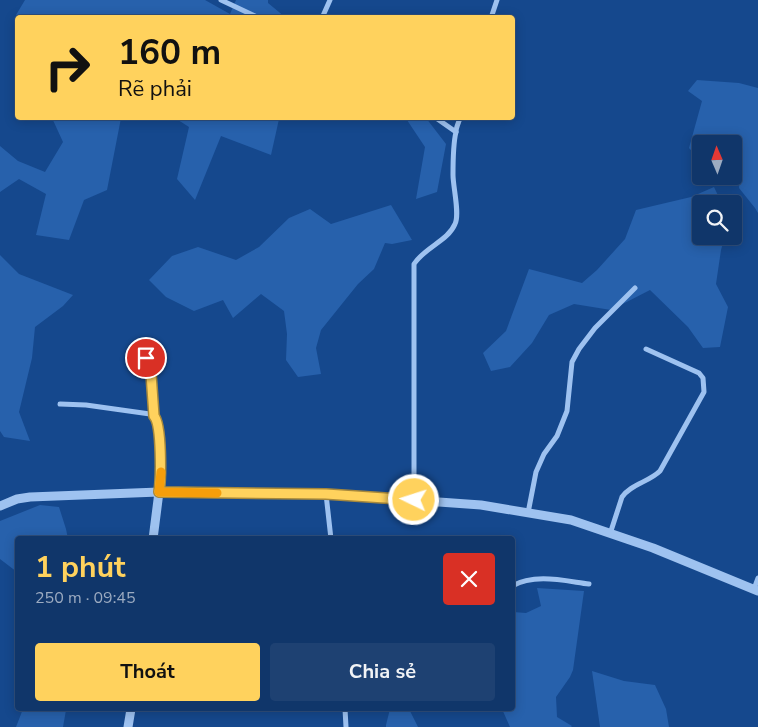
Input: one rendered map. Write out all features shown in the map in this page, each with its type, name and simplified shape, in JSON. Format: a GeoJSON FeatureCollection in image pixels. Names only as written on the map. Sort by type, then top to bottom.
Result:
{"type":"FeatureCollection","features":[{"type":"Feature","properties":{"kind":"street"},"geometry":{"type":"LineString","coordinates":[[221,0],[253,15]]}},
{"type":"Feature","properties":{"kind":"street"},"geometry":{"type":"LineString","coordinates":[[323,15],[330,0]]}},
{"type":"Feature","properties":{"kind":"street"},"geometry":{"type":"LineString","coordinates":[[492,15],[497,0]]}},
{"type":"Feature","properties":{"kind":"street"},"geometry":{"type":"LineString","coordinates":[[439,120],[456,132]]}},
{"type":"Feature","properties":{"kind":"street"},"geometry":{"type":"LineString","coordinates":[[414,500],[414,264],[426,250],[444,238],[455,224],[457,217],[453,176],[456,132],[459,120]]}},
{"type":"Feature","properties":{"kind":"street"},"geometry":{"type":"LineString","coordinates":[[528,513],[536,472],[544,454],[557,436],[567,411],[572,362],[595,328],[636,288]]}},
{"type":"Feature","properties":{"kind":"street"},"geometry":{"type":"LineString","coordinates":[[610,534],[622,496],[625,492],[652,478],[660,471],[704,392],[703,378],[699,373],[646,350]]}},
{"type":"Feature","properties":{"kind":"street"},"geometry":{"type":"LineString","coordinates":[[129,358],[150,359],[154,416]]}},
{"type":"Feature","properties":{"kind":"street"},"geometry":{"type":"LineString","coordinates":[[60,404],[86,405],[150,414],[157,418],[161,474],[153,536]]}},
{"type":"Feature","properties":{"kind":"street"},"geometry":{"type":"LineString","coordinates":[[0,506],[17,499],[30,497],[159,492],[326,494],[482,505],[571,520],[652,548],[756,590],[758,578]]}},
{"type":"Feature","properties":{"kind":"street"},"geometry":{"type":"LineString","coordinates":[[326,494],[331,536]]}},
{"type":"Feature","properties":{"kind":"street"},"geometry":{"type":"LineString","coordinates":[[515,584],[532,579],[590,584]]}},
{"type":"Feature","properties":{"kind":"street"},"geometry":{"type":"LineString","coordinates":[[128,727],[130,711]]}},
{"type":"Feature","properties":{"kind":"street"},"geometry":{"type":"LineString","coordinates":[[345,711],[346,727]]}},
{"type":"Feature","properties":{"kind":"shaded area"},"geometry":{"type":"Polygon","coordinates":[[[25,0],[205,0],[230,14],[236,0],[268,0],[268,3],[283,15],[16,15],[25,0]]]}},
{"type":"Feature","properties":{"kind":"shaded area"},"geometry":{"type":"Polygon","coordinates":[[[697,80],[739,83],[758,88],[758,213],[739,188],[739,185],[742,185],[742,135],[693,135],[702,101],[688,91],[697,80]]]}},
{"type":"Feature","properties":{"kind":"shaded area"},"geometry":{"type":"Polygon","coordinates":[[[53,120],[121,120],[107,190],[84,200],[69,240],[36,235],[46,194],[19,179],[0,192],[0,146],[18,161],[45,172],[63,142],[53,120]]]}},
{"type":"Feature","properties":{"kind":"shaded area"},"geometry":{"type":"Polygon","coordinates":[[[178,120],[279,120],[271,155],[221,136],[195,200],[177,179],[189,127],[178,120]]]}},
{"type":"Feature","properties":{"kind":"shaded area"},"geometry":{"type":"Polygon","coordinates":[[[407,120],[428,120],[446,144],[437,192],[416,199],[425,147],[407,120]]]}},
{"type":"Feature","properties":{"kind":"shaded area"},"geometry":{"type":"Polygon","coordinates":[[[692,137],[692,151],[689,148],[692,137]]]}},
{"type":"Feature","properties":{"kind":"shaded area"},"geometry":{"type":"Polygon","coordinates":[[[714,187],[718,195],[696,195],[714,187]]]}},
{"type":"Feature","properties":{"kind":"shaded area"},"geometry":{"type":"Polygon","coordinates":[[[691,197],[692,245],[722,245],[716,284],[728,307],[720,347],[703,348],[688,327],[650,290],[611,310],[574,304],[549,315],[532,343],[510,367],[491,371],[483,353],[506,331],[529,269],[582,283],[597,270],[625,239],[636,210],[691,197]]]}},
{"type":"Feature","properties":{"kind":"shaded area"},"geometry":{"type":"Polygon","coordinates":[[[391,205],[412,240],[392,244],[385,243],[374,269],[358,284],[321,330],[316,348],[321,374],[298,377],[286,360],[287,334],[284,311],[261,294],[233,318],[223,300],[194,311],[166,297],[149,280],[172,256],[198,247],[236,260],[259,247],[289,218],[310,209],[331,224],[391,205]]]}},
{"type":"Feature","properties":{"kind":"shaded area"},"geometry":{"type":"Polygon","coordinates":[[[0,255],[19,274],[73,295],[63,306],[35,327],[32,358],[19,412],[30,441],[4,437],[0,431],[0,255]]]}},
{"type":"Feature","properties":{"kind":"shaded area"},"geometry":{"type":"Polygon","coordinates":[[[40,505],[59,507],[67,536],[15,536],[15,570],[0,559],[0,521],[40,505]]]}},
{"type":"Feature","properties":{"kind":"shaded area"},"geometry":{"type":"Polygon","coordinates":[[[537,588],[584,591],[573,670],[556,697],[557,717],[572,726],[510,727],[503,711],[515,711],[515,612],[526,613],[541,606],[537,588]]]}},
{"type":"Feature","properties":{"kind":"shaded area"},"geometry":{"type":"Polygon","coordinates":[[[592,671],[624,681],[655,685],[666,709],[669,727],[600,727],[592,671]]]}},
{"type":"Feature","properties":{"kind":"shaded area"},"geometry":{"type":"Polygon","coordinates":[[[22,711],[66,711],[63,727],[16,727],[22,711]]]}},
{"type":"Feature","properties":{"kind":"shaded area"},"geometry":{"type":"Polygon","coordinates":[[[390,711],[410,711],[418,727],[386,727],[390,711]]]}},
{"type":"Feature","properties":{"kind":"slow traffic"},"geometry":{"type":"LineString","coordinates":[[161,472],[159,492],[217,493]]}},
{"type":"Feature","properties":{"kind":"route"},"geometry":{"type":"LineString","coordinates":[[146,358],[150,360],[154,416],[157,418],[158,423],[161,474],[159,492],[326,494],[414,500]]}}]}
